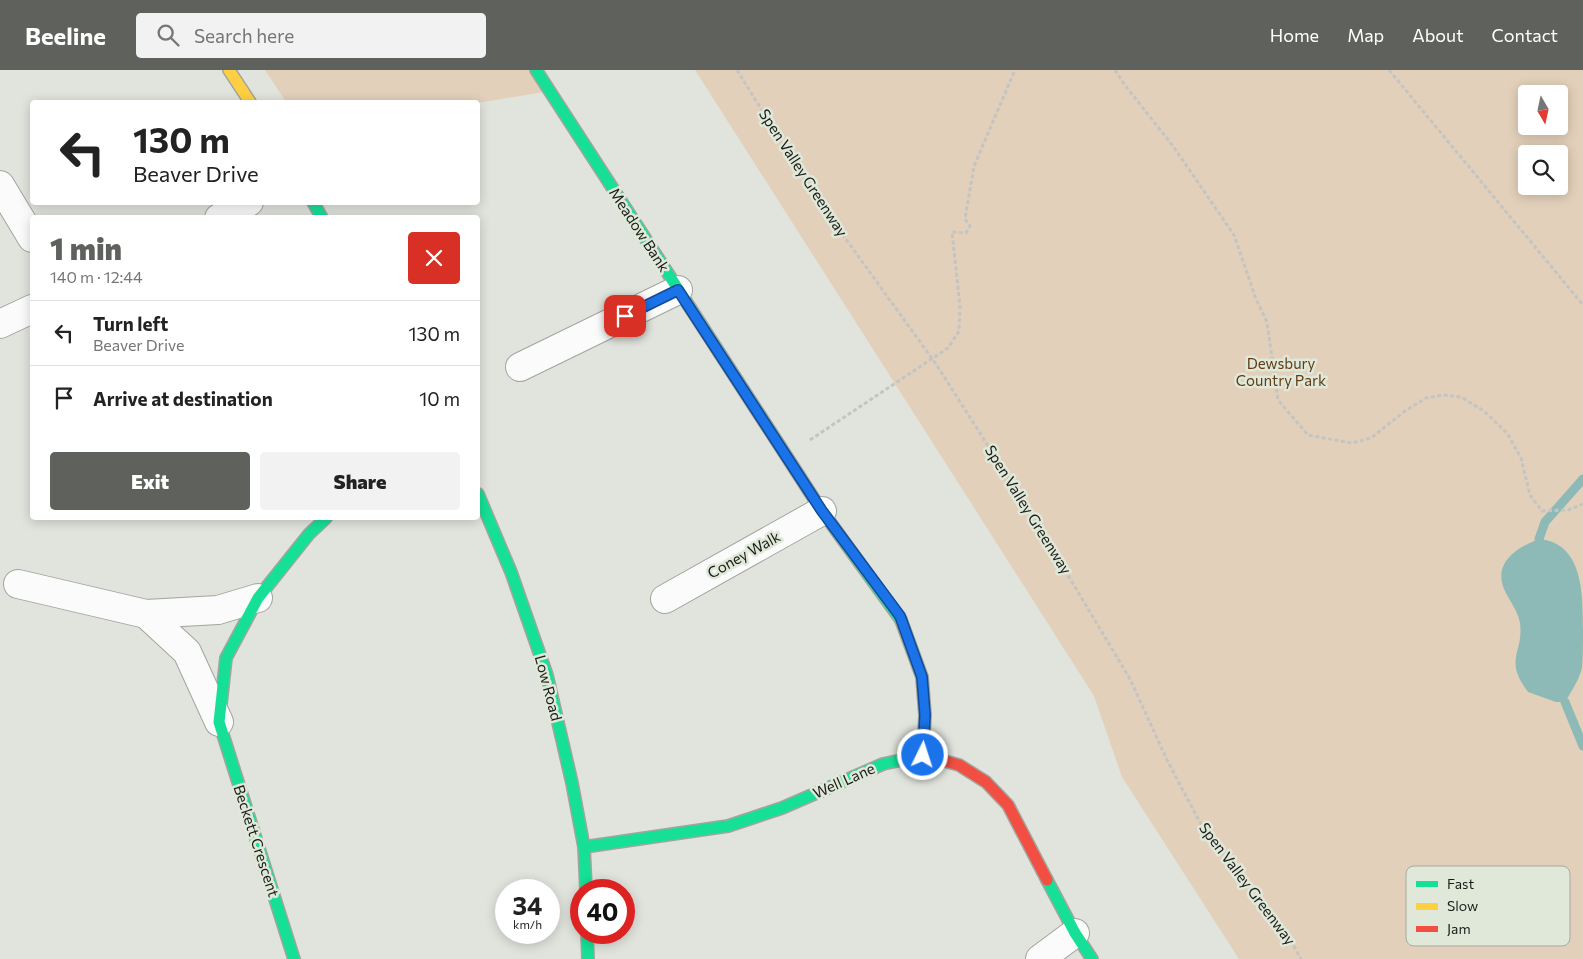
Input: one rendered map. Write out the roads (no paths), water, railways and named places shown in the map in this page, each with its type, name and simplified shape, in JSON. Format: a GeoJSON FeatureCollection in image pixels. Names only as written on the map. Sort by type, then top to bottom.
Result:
{"type":"FeatureCollection","features":[{"type":"Feature","properties":{"kind":"street"},"geometry":{"type":"LineString","coordinates":[[229,70],[249,100]]}},
{"type":"Feature","properties":{"kind":"street","name":"Meadow Bank"},"geometry":{"type":"LineString","coordinates":[[536,70],[822,511],[900,616],[922,677],[925,715],[923,755]]}},
{"type":"Feature","properties":{"kind":"street"},"geometry":{"type":"LineString","coordinates":[[0,186],[30,235]]}},
{"type":"Feature","properties":{"kind":"street"},"geometry":{"type":"LineString","coordinates":[[225,215],[243,205]]}},
{"type":"Feature","properties":{"kind":"street"},"geometry":{"type":"LineString","coordinates":[[520,367],[678,290]]}},
{"type":"Feature","properties":{"kind":"street"},"geometry":{"type":"LineString","coordinates":[[0,324],[30,310]]}},
{"type":"Feature","properties":{"kind":"street","name":"Low Road"},"geometry":{"type":"LineString","coordinates":[[480,499],[512,572],[547,675],[572,783],[584,847],[585,879]]}},
{"type":"Feature","properties":{"kind":"street","name":"Coney Walk"},"geometry":{"type":"LineString","coordinates":[[665,599],[822,511]]}},
{"type":"Feature","properties":{"kind":"street","name":"Beckett Crescent"},"geometry":{"type":"LineString","coordinates":[[219,722],[226,658],[258,598],[309,534],[324,520]]}},
{"type":"Feature","properties":{"kind":"street","name":"Beckett Crescent"},"geometry":{"type":"LineString","coordinates":[[18,584],[146,614],[218,610],[258,598]]}},
{"type":"Feature","properties":{"kind":"street","name":"Beckett Crescent"},"geometry":{"type":"LineString","coordinates":[[146,614],[187,652],[219,722],[294,959]]}},
{"type":"Feature","properties":{"kind":"street","name":"Well Lane"},"geometry":{"type":"LineString","coordinates":[[584,847],[728,826],[782,808],[883,764],[923,755],[959,765],[986,782],[1008,805],[1075,933],[1092,959]]}},
{"type":"Feature","properties":{"kind":"street"},"geometry":{"type":"LineString","coordinates":[[1040,959],[1075,933]]}},
{"type":"Feature","properties":{"kind":"street"},"geometry":{"type":"LineString","coordinates":[[588,944],[588,959]]}},
{"type":"Feature","properties":{"kind":"water"},"geometry":{"type":"Polygon","coordinates":[[[1539,539],[1554,543],[1564,550],[1578,572],[1581,586],[1583,616],[1582,668],[1565,702],[1556,702],[1528,692],[1521,681],[1516,664],[1520,623],[1501,579],[1505,563],[1510,557],[1523,546],[1539,539]]]}},
{"type":"Feature","properties":{"kind":"waterway"},"geometry":{"type":"LineString","coordinates":[[1539,539],[1545,522],[1583,479]]}},
{"type":"Feature","properties":{"kind":"waterway"},"geometry":{"type":"LineString","coordinates":[[1565,702],[1583,746]]}},
{"type":"Feature","properties":{"kind":"park label","name":"Dewsbury Country Park"},"geometry":{"type":"Point","coordinates":[1281,372]}}]}
